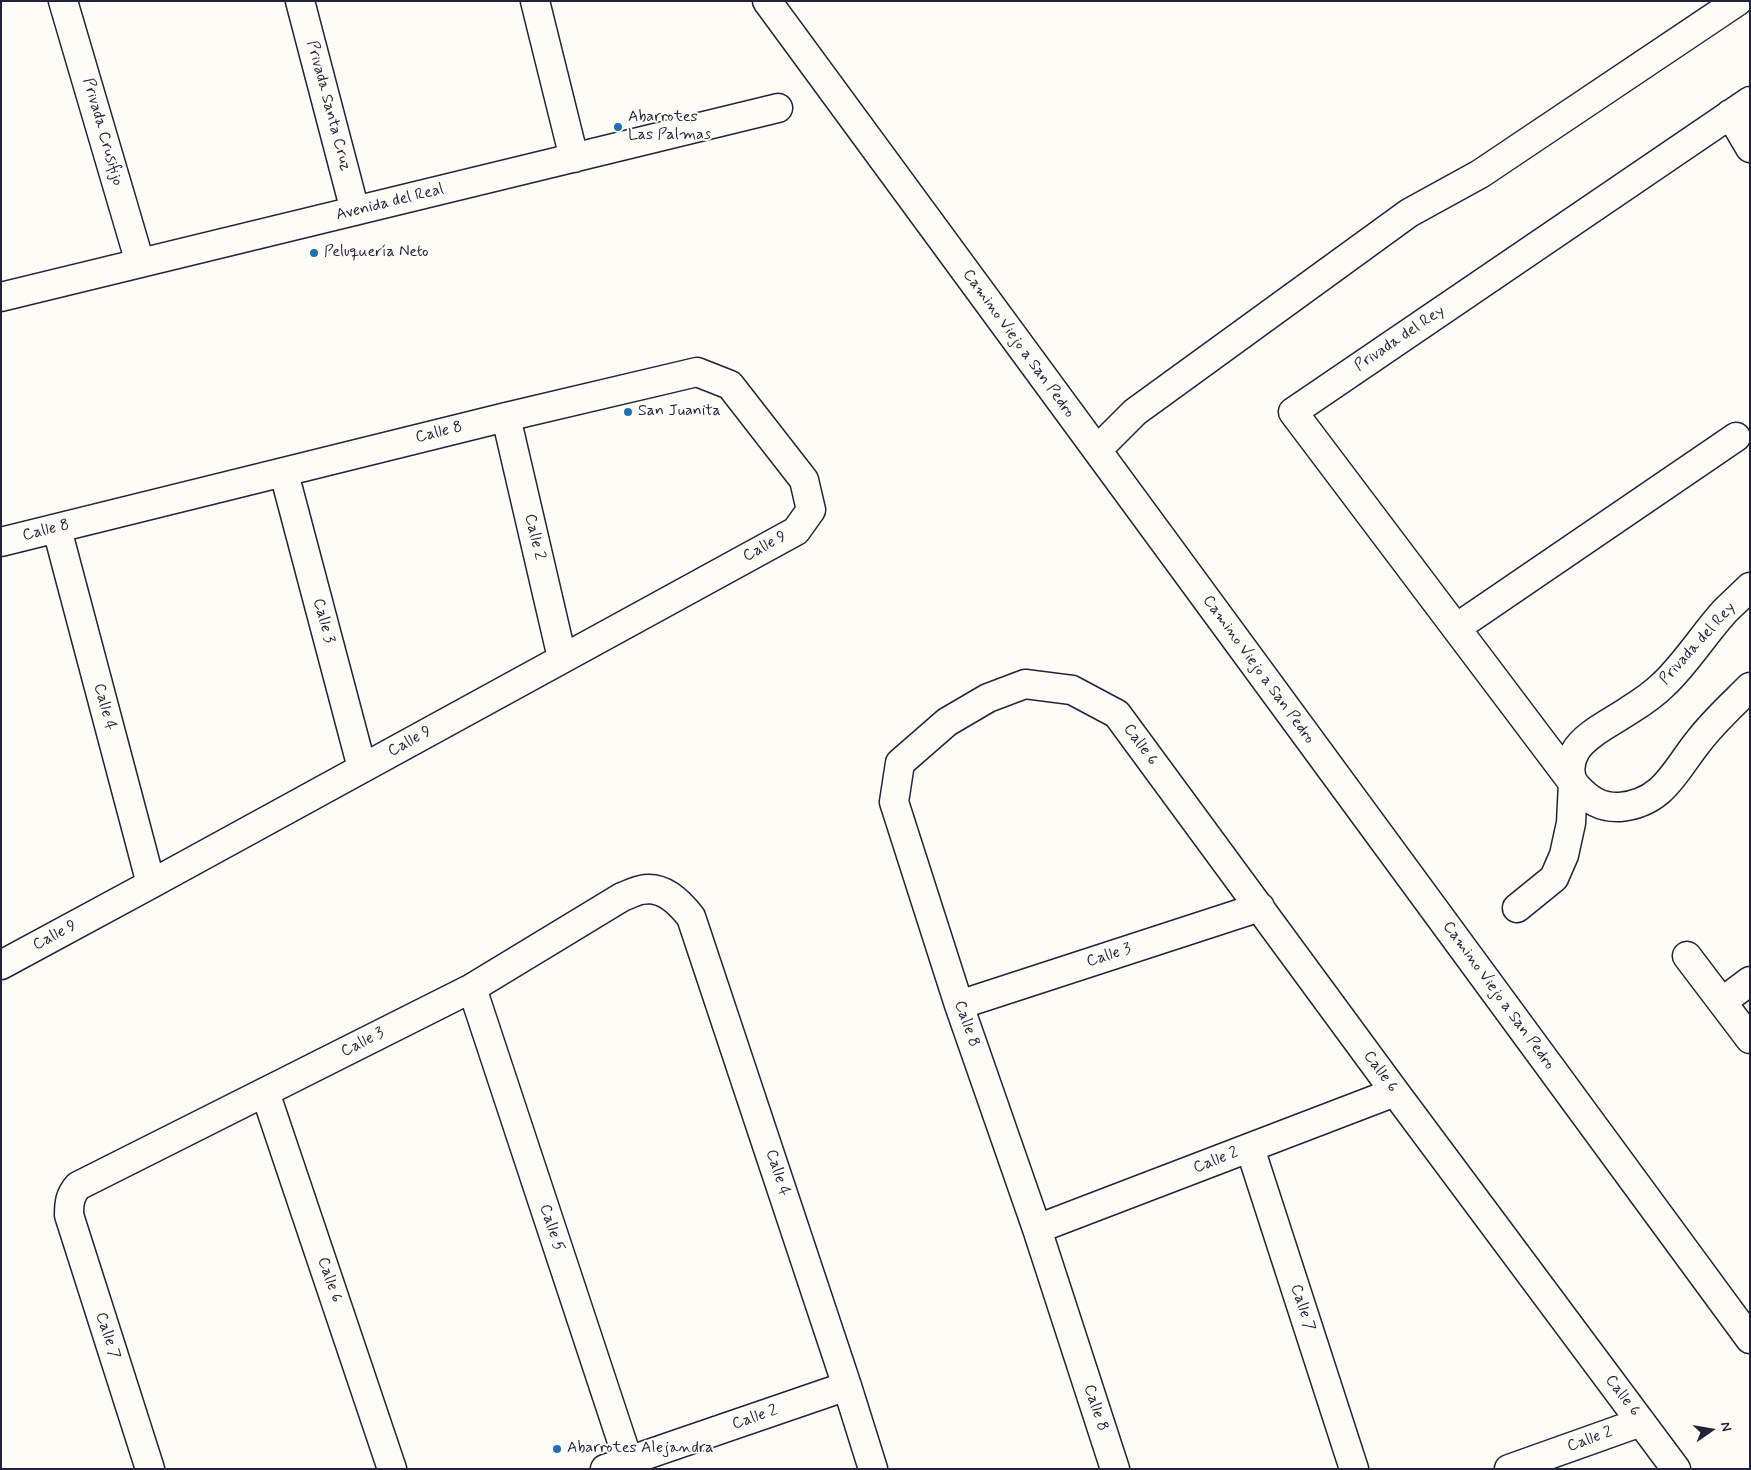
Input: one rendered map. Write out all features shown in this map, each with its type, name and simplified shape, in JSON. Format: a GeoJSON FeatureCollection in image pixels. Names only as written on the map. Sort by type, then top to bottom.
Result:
{"type":"FeatureCollection","features":[{"type":"Feature","properties":{"kind":"street","name":"Privada Crusifijo"},"geometry":{"type":"LineString","coordinates":[[63,1],[140,263]]}},
{"type":"Feature","properties":{"kind":"street","name":"Privada Santa Cruz"},"geometry":{"type":"LineString","coordinates":[[300,1],[355,211]]}},
{"type":"Feature","properties":{"kind":"street"},"geometry":{"type":"LineString","coordinates":[[535,1],[574,158]]}},
{"type":"Feature","properties":{"kind":"street","name":"Camino Viejo a San Pedro"},"geometry":{"type":"LineString","coordinates":[[767,1],[1750,1339]]}},
{"type":"Feature","properties":{"kind":"street"},"geometry":{"type":"LineString","coordinates":[[1097,450],[1135,412],[1409,213],[1480,174],[1738,1]]}},
{"type":"Feature","properties":{"kind":"street","name":"Avenida del Real"},"geometry":{"type":"LineString","coordinates":[[1,297],[778,108]]}},
{"type":"Feature","properties":{"kind":"street","name":"Privada del Rey"},"geometry":{"type":"LineString","coordinates":[[1750,148],[1740,108],[1293,412],[1573,783],[1591,800],[1600,805],[1611,807],[1636,804],[1648,800],[1670,780],[1698,741],[1750,687]]}},
{"type":"Feature","properties":{"kind":"street","name":"Calle 8"},"geometry":{"type":"LineString","coordinates":[[1,542],[506,417],[697,372],[730,386],[804,480],[811,510]]}},
{"type":"Feature","properties":{"kind":"street","name":"Calle 2"},"geometry":{"type":"LineString","coordinates":[[506,417],[562,658]]}},
{"type":"Feature","properties":{"kind":"street"},"geometry":{"type":"LineString","coordinates":[[1456,628],[1736,437]]}},
{"type":"Feature","properties":{"kind":"street","name":"Calle 3"},"geometry":{"type":"LineString","coordinates":[[284,473],[362,768]]}},
{"type":"Feature","properties":{"kind":"street","name":"Calle 9"},"geometry":{"type":"LineString","coordinates":[[1,965],[796,530],[811,510]]}},
{"type":"Feature","properties":{"kind":"street","name":"Calle 4"},"geometry":{"type":"LineString","coordinates":[[57,529],[152,884]]}},
{"type":"Feature","properties":{"kind":"street","name":"Privada del Rey"},"geometry":{"type":"LineString","coordinates":[[1517,908],[1554,878],[1564,855],[1571,823],[1573,783],[1571,761],[1576,750],[1584,740],[1637,706],[1665,683],[1725,612],[1750,587]]}},
{"type":"Feature","properties":{"kind":"street","name":"Calle 8"},"geometry":{"type":"LineString","coordinates":[[1072,690],[1025,684],[988,698],[947,722],[900,763],[894,802],[959,1005],[1037,1228],[1114,1469]]}},
{"type":"Feature","properties":{"kind":"street","name":"Calle 6"},"geometry":{"type":"LineString","coordinates":[[1072,690],[1117,714],[1395,1092],[1676,1469]]}},
{"type":"Feature","properties":{"kind":"street","name":"Calle 3"},"geometry":{"type":"LineString","coordinates":[[69,1202],[72,1192],[78,1186],[472,988],[622,897],[642,889],[661,891]]}},
{"type":"Feature","properties":{"kind":"street","name":"Calle 4"},"geometry":{"type":"LineString","coordinates":[[661,891],[678,902],[691,917],[848,1386],[873,1469]]}},
{"type":"Feature","properties":{"kind":"street","name":"Calle 3"},"geometry":{"type":"LineString","coordinates":[[959,1005],[1260,907]]}},
{"type":"Feature","properties":{"kind":"street"},"geometry":{"type":"LineString","coordinates":[[1687,956],[1750,1039]]}},
{"type":"Feature","properties":{"kind":"street"},"geometry":{"type":"LineString","coordinates":[[1722,1002],[1750,981]]}},
{"type":"Feature","properties":{"kind":"street","name":"Calle 5"},"geometry":{"type":"LineString","coordinates":[[472,988],[621,1466]]}},
{"type":"Feature","properties":{"kind":"street","name":"Calle 6"},"geometry":{"type":"LineString","coordinates":[[265,1092],[392,1469]]}},
{"type":"Feature","properties":{"kind":"street","name":"Calle 2"},"geometry":{"type":"LineString","coordinates":[[1037,1228],[1395,1092]]}},
{"type":"Feature","properties":{"kind":"street","name":"Calle 7"},"geometry":{"type":"LineString","coordinates":[[1250,1148],[1354,1469]]}},
{"type":"Feature","properties":{"kind":"street","name":"Calle 7"},"geometry":{"type":"LineString","coordinates":[[69,1202],[69,1215],[72,1227],[150,1469]]}},
{"type":"Feature","properties":{"kind":"street","name":"Calle 2"},"geometry":{"type":"LineString","coordinates":[[621,1466],[848,1386]]}},
{"type":"Feature","properties":{"kind":"street","name":"Calle 2"},"geometry":{"type":"LineString","coordinates":[[1510,1469],[1641,1422]]}},
{"type":"Feature","properties":{"kind":"place","name":"Abarrotes Las Palmas"},"geometry":{"type":"Point","coordinates":[618,127]}},
{"type":"Feature","properties":{"kind":"place","name":"Peluquería Neto"},"geometry":{"type":"Point","coordinates":[314,253]}},
{"type":"Feature","properties":{"kind":"place","name":"San Juanita"},"geometry":{"type":"Point","coordinates":[628,412]}},
{"type":"Feature","properties":{"kind":"place","name":"Abarrotes Alejandra"},"geometry":{"type":"Point","coordinates":[557,1449]}}]}
